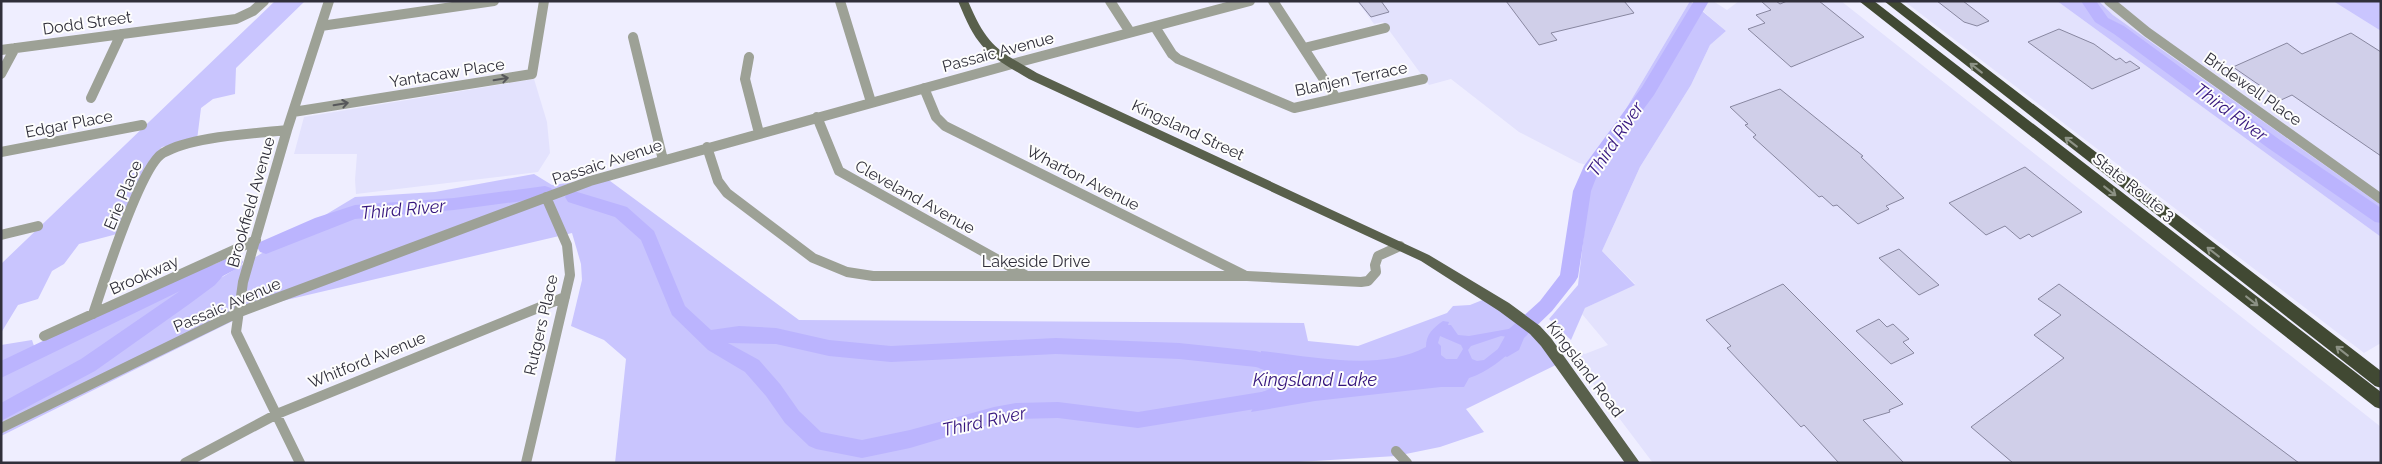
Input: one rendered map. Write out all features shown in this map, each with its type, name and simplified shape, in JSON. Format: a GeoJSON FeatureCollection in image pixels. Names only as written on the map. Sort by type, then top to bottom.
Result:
{"type":"FeatureCollection","features":[{"type":"Feature","properties":{"kind":"highway"},"geometry":{"type":"LineString","coordinates":[[1856,1],[2016,118]]}},
{"type":"Feature","properties":{"kind":"highway","name":"State Route 3"},"geometry":{"type":"LineString","coordinates":[[1865,1],[2381,402]]}},
{"type":"Feature","properties":{"kind":"highway","name":"State Route 3"},"geometry":{"type":"LineString","coordinates":[[1890,1],[2381,381]]}},
{"type":"Feature","properties":{"kind":"main road","name":"Kingsland Street"},"geometry":{"type":"LineString","coordinates":[[962,1],[980,37],[1000,57],[1033,76],[1425,258]]}},
{"type":"Feature","properties":{"kind":"main road","name":"Kingsland Road"},"geometry":{"type":"LineString","coordinates":[[1425,258],[1522,319],[1535,330],[1550,347],[1633,463]]}},
{"type":"Feature","properties":{"kind":"street","name":"Dodd Street"},"geometry":{"type":"LineString","coordinates":[[1,50],[236,19],[253,11],[264,1]]}},
{"type":"Feature","properties":{"kind":"street","name":"Brookfield Avenue"},"geometry":{"type":"LineString","coordinates":[[300,463],[236,332],[237,313],[243,282],[287,130],[329,1]]}},
{"type":"Feature","properties":{"kind":"street"},"geometry":{"type":"LineString","coordinates":[[321,26],[494,1]]}},
{"type":"Feature","properties":{"kind":"street","name":"Yantacaw Place"},"geometry":{"type":"LineString","coordinates":[[293,112],[532,74],[544,1]]}},
{"type":"Feature","properties":{"kind":"street"},"geometry":{"type":"LineString","coordinates":[[840,1],[871,102]]}},
{"type":"Feature","properties":{"kind":"street"},"geometry":{"type":"LineString","coordinates":[[1110,1],[1130,32]]}},
{"type":"Feature","properties":{"kind":"street","name":"Passaic Avenue"},"geometry":{"type":"LineString","coordinates":[[1,428],[237,313],[546,197],[707,147],[1130,32],[1155,27],[1222,5],[1250,1]]}},
{"type":"Feature","properties":{"kind":"street"},"geometry":{"type":"LineString","coordinates":[[1273,1],[1336,98]]}},
{"type":"Feature","properties":{"kind":"street","name":"Bridewell Place"},"geometry":{"type":"LineString","coordinates":[[2109,1],[2146,32],[2381,198]]}},
{"type":"Feature","properties":{"kind":"street","name":"Blanjen Terrace"},"geometry":{"type":"LineString","coordinates":[[1155,27],[1172,54],[1178,58],[1286,106],[1304,107],[1423,79]]}},
{"type":"Feature","properties":{"kind":"street"},"geometry":{"type":"LineString","coordinates":[[1304,48],[1385,28]]}},
{"type":"Feature","properties":{"kind":"street"},"geometry":{"type":"LineString","coordinates":[[90,98],[121,34]]}},
{"type":"Feature","properties":{"kind":"street"},"geometry":{"type":"LineString","coordinates":[[633,37],[663,160]]}},
{"type":"Feature","properties":{"kind":"street"},"geometry":{"type":"LineString","coordinates":[[1,74],[15,48]]}},
{"type":"Feature","properties":{"kind":"street"},"geometry":{"type":"LineString","coordinates":[[749,56],[745,79],[759,133]]}},
{"type":"Feature","properties":{"kind":"street","name":"Wharton Avenue"},"geometry":{"type":"LineString","coordinates":[[924,88],[936,117],[945,126],[1247,276]]}},
{"type":"Feature","properties":{"kind":"street","name":"Cleveland Avenue"},"geometry":{"type":"LineString","coordinates":[[817,117],[839,171],[850,180],[1028,276]]}},
{"type":"Feature","properties":{"kind":"street","name":"Edgar Place"},"geometry":{"type":"LineString","coordinates":[[1,152],[142,125]]}},
{"type":"Feature","properties":{"kind":"street","name":"Erie Place"},"geometry":{"type":"LineString","coordinates":[[92,314],[136,195],[156,157],[169,150],[201,142],[287,130]]}},
{"type":"Feature","properties":{"kind":"street","name":"Lakeside Drive"},"geometry":{"type":"LineString","coordinates":[[707,147],[718,181],[727,194],[813,258],[847,272],[873,276],[1247,276],[1368,281],[1376,272],[1375,265],[1378,256],[1400,246]]}},
{"type":"Feature","properties":{"kind":"street","name":"Rutgers Place"},"geometry":{"type":"LineString","coordinates":[[526,463],[565,298],[570,264],[567,245],[546,197]]}},
{"type":"Feature","properties":{"kind":"street"},"geometry":{"type":"LineString","coordinates":[[1,235],[38,226]]}},
{"type":"Feature","properties":{"kind":"street","name":"Brookway"},"geometry":{"type":"LineString","coordinates":[[44,336],[256,240]]}},
{"type":"Feature","properties":{"kind":"street","name":"Whitford Avenue"},"geometry":{"type":"LineString","coordinates":[[185,463],[276,414],[565,298]]}},
{"type":"Feature","properties":{"kind":"street"},"geometry":{"type":"LineString","coordinates":[[1396,451],[1407,463]]}},
{"type":"Feature","properties":{"kind":"shaded area"},"geometry":{"type":"Polygon","coordinates":[[[275,1],[305,1],[236,68],[235,94],[213,99],[201,108],[197,140],[162,147],[150,160],[117,234],[79,244],[64,264],[52,271],[38,299],[18,305],[1,333],[1,264],[275,1]]]}},
{"type":"Feature","properties":{"kind":"shaded area"},"geometry":{"type":"Polygon","coordinates":[[[1357,1],[1690,1],[1592,166],[1579,163],[1519,132],[1451,79],[1429,85],[1383,22],[1374,24],[1357,1]]]}},
{"type":"Feature","properties":{"kind":"shaded area"},"geometry":{"type":"Polygon","coordinates":[[[1690,1],[1726,31],[1710,45],[1691,85],[1640,167],[1602,251],[1635,285],[1585,308],[1571,340],[1549,319],[1578,285],[1592,166],[1690,1]]]}},
{"type":"Feature","properties":{"kind":"shaded area"},"geometry":{"type":"Polygon","coordinates":[[[1691,1],[1713,1],[1727,10],[1739,1],[1841,1],[2381,427],[2381,463],[1653,463],[1567,349],[1585,354],[1608,345],[1582,314],[1585,308],[1635,284],[1602,251],[1640,167],[1691,85],[1710,45],[1726,31],[1691,1]]]}},
{"type":"Feature","properties":{"kind":"shaded area"},"geometry":{"type":"Polygon","coordinates":[[[1904,1],[2057,1],[2381,237],[2381,343],[2364,353],[1904,1]]]}},
{"type":"Feature","properties":{"kind":"shaded area"},"geometry":{"type":"Polygon","coordinates":[[[2057,1],[2099,1],[2113,15],[2381,205],[2381,237],[2057,1]]]}},
{"type":"Feature","properties":{"kind":"shaded area"},"geometry":{"type":"Polygon","coordinates":[[[2100,1],[2333,1],[2381,31],[2381,205],[2113,15],[2100,1]]]}},
{"type":"Feature","properties":{"kind":"shaded area"},"geometry":{"type":"Polygon","coordinates":[[[2333,1],[2381,1],[2381,31],[2333,1]]]}},
{"type":"Feature","properties":{"kind":"shaded area"},"geometry":{"type":"Polygon","coordinates":[[[534,79],[547,122],[550,153],[538,172],[356,194],[357,154],[294,154],[304,117],[534,79]]]}},
{"type":"Feature","properties":{"kind":"shaded area"},"geometry":{"type":"Polygon","coordinates":[[[534,174],[552,185],[606,178],[799,320],[1304,323],[1308,341],[1358,346],[1447,313],[1453,306],[1470,305],[1490,297],[1522,319],[1515,326],[1526,335],[1535,330],[1562,362],[1466,409],[1484,432],[1440,447],[1396,456],[1282,463],[615,463],[626,359],[604,340],[571,326],[582,280],[581,264],[572,233],[265,305],[1,436],[1,372],[208,271],[211,271],[219,279],[355,197],[435,192],[534,174]]]}},
{"type":"Feature","properties":{"kind":"shaded area"},"geometry":{"type":"Polygon","coordinates":[[[32,340],[36,352],[1,370],[1,345],[32,340]]]}},
{"type":"Feature","properties":{"kind":"water","name":"Kingsland Lake"},"geometry":{"type":"Polygon","coordinates":[[[1443,321],[1449,322],[1448,325],[1451,325],[1458,335],[1469,336],[1514,328],[1523,335],[1518,340],[1518,345],[1507,355],[1489,369],[1469,378],[1464,387],[1441,387],[1315,401],[1251,412],[1260,393],[1291,380],[1259,368],[1261,351],[1323,359],[1366,361],[1388,359],[1408,355],[1426,347],[1429,335],[1443,321]],[[1440,336],[1438,343],[1441,346],[1441,355],[1446,359],[1457,359],[1463,349],[1461,345],[1440,336]],[[1501,336],[1471,346],[1468,350],[1472,359],[1477,361],[1484,360],[1508,341],[1508,337],[1501,336]]]}},
{"type":"Feature","properties":{"kind":"building"},"geometry":{"type":"Polygon","coordinates":[[[1358,1],[1381,1],[1389,12],[1371,17],[1358,1]]]}},
{"type":"Feature","properties":{"kind":"building"},"geometry":{"type":"Polygon","coordinates":[[[1506,1],[1624,1],[1634,13],[1551,33],[1557,40],[1539,45],[1506,1]]]}},
{"type":"Feature","properties":{"kind":"building"},"geometry":{"type":"Polygon","coordinates":[[[1761,1],[1776,1],[1780,4],[1787,1],[1819,1],[1864,37],[1791,67],[1748,29],[1765,23],[1756,15],[1771,10],[1761,1]]]}},
{"type":"Feature","properties":{"kind":"building"},"geometry":{"type":"Polygon","coordinates":[[[1937,1],[1963,1],[1989,21],[1977,26],[1964,22],[1937,1]]]}},
{"type":"Feature","properties":{"kind":"building"},"geometry":{"type":"Polygon","coordinates":[[[2059,29],[2094,44],[2116,60],[2120,58],[2126,63],[2130,61],[2140,68],[2092,89],[2028,42],[2059,29]]]}},
{"type":"Feature","properties":{"kind":"building"},"geometry":{"type":"Polygon","coordinates":[[[2351,33],[2381,52],[2381,156],[2292,95],[2281,100],[2233,67],[2287,43],[2302,54],[2351,33]]]}},
{"type":"Feature","properties":{"kind":"building"},"geometry":{"type":"Polygon","coordinates":[[[1780,89],[1863,156],[1861,157],[1904,198],[1886,206],[1889,209],[1858,224],[1837,205],[1833,206],[1822,196],[1819,197],[1753,137],[1756,135],[1745,125],[1748,124],[1730,107],[1780,89]]]}},
{"type":"Feature","properties":{"kind":"building"},"geometry":{"type":"Polygon","coordinates":[[[2025,167],[2082,212],[2032,237],[2029,234],[2020,239],[2005,226],[1986,235],[1949,203],[2025,167]]]}},
{"type":"Feature","properties":{"kind":"building"},"geometry":{"type":"Polygon","coordinates":[[[1899,249],[1939,285],[1919,295],[1879,258],[1899,249]]]}},
{"type":"Feature","properties":{"kind":"building"},"geometry":{"type":"Polygon","coordinates":[[[1783,284],[1903,404],[1889,410],[1890,412],[1863,420],[1904,463],[1839,463],[1804,425],[1801,427],[1727,348],[1731,346],[1706,320],[1783,284]]]}},
{"type":"Feature","properties":{"kind":"building"},"geometry":{"type":"Polygon","coordinates":[[[2059,284],[2299,463],[2013,463],[1971,427],[2064,358],[2034,335],[2061,315],[2038,299],[2059,284]]]}},
{"type":"Feature","properties":{"kind":"building"},"geometry":{"type":"Polygon","coordinates":[[[1879,319],[1887,327],[1893,324],[1909,339],[1903,342],[1914,353],[1891,364],[1856,331],[1879,319]]]}},
{"type":"Feature","properties":{"kind":"waterway","name":"Third River"},"geometry":{"type":"LineString","coordinates":[[1507,349],[1512,345],[1516,334],[1546,306],[1569,277],[1582,191],[1592,166],[1648,91],[1702,1]]}},
{"type":"Feature","properties":{"kind":"waterway","name":"Third River"},"geometry":{"type":"LineString","coordinates":[[2088,1],[2107,24],[2119,30],[2274,144],[2381,217]]}},
{"type":"Feature","properties":{"kind":"waterway","name":"Third River"},"geometry":{"type":"LineString","coordinates":[[266,247],[321,223],[355,212],[380,208],[454,204],[545,192]]}},
{"type":"Feature","properties":{"kind":"waterway","name":"Third River"},"geometry":{"type":"LineString","coordinates":[[574,197],[621,212],[648,236],[678,310],[715,345],[752,366],[773,390],[792,417],[816,440],[862,449],[910,439],[994,415],[1016,411],[1058,410],[1138,420],[1280,397]]}},
{"type":"Feature","properties":{"kind":"waterway","name":"Third River"},"geometry":{"type":"LineString","coordinates":[[1,413],[88,365],[182,300],[209,280],[217,271],[234,262]]}},
{"type":"Feature","properties":{"kind":"waterway","name":"Third River"},"geometry":{"type":"LineString","coordinates":[[1,370],[191,278],[213,270]]}},
{"type":"Feature","properties":{"kind":"waterway","name":"Third River"},"geometry":{"type":"LineString","coordinates":[[709,338],[739,334],[776,336],[829,348],[891,354],[1056,346],[1179,351],[1256,359],[1282,367]]}}]}
